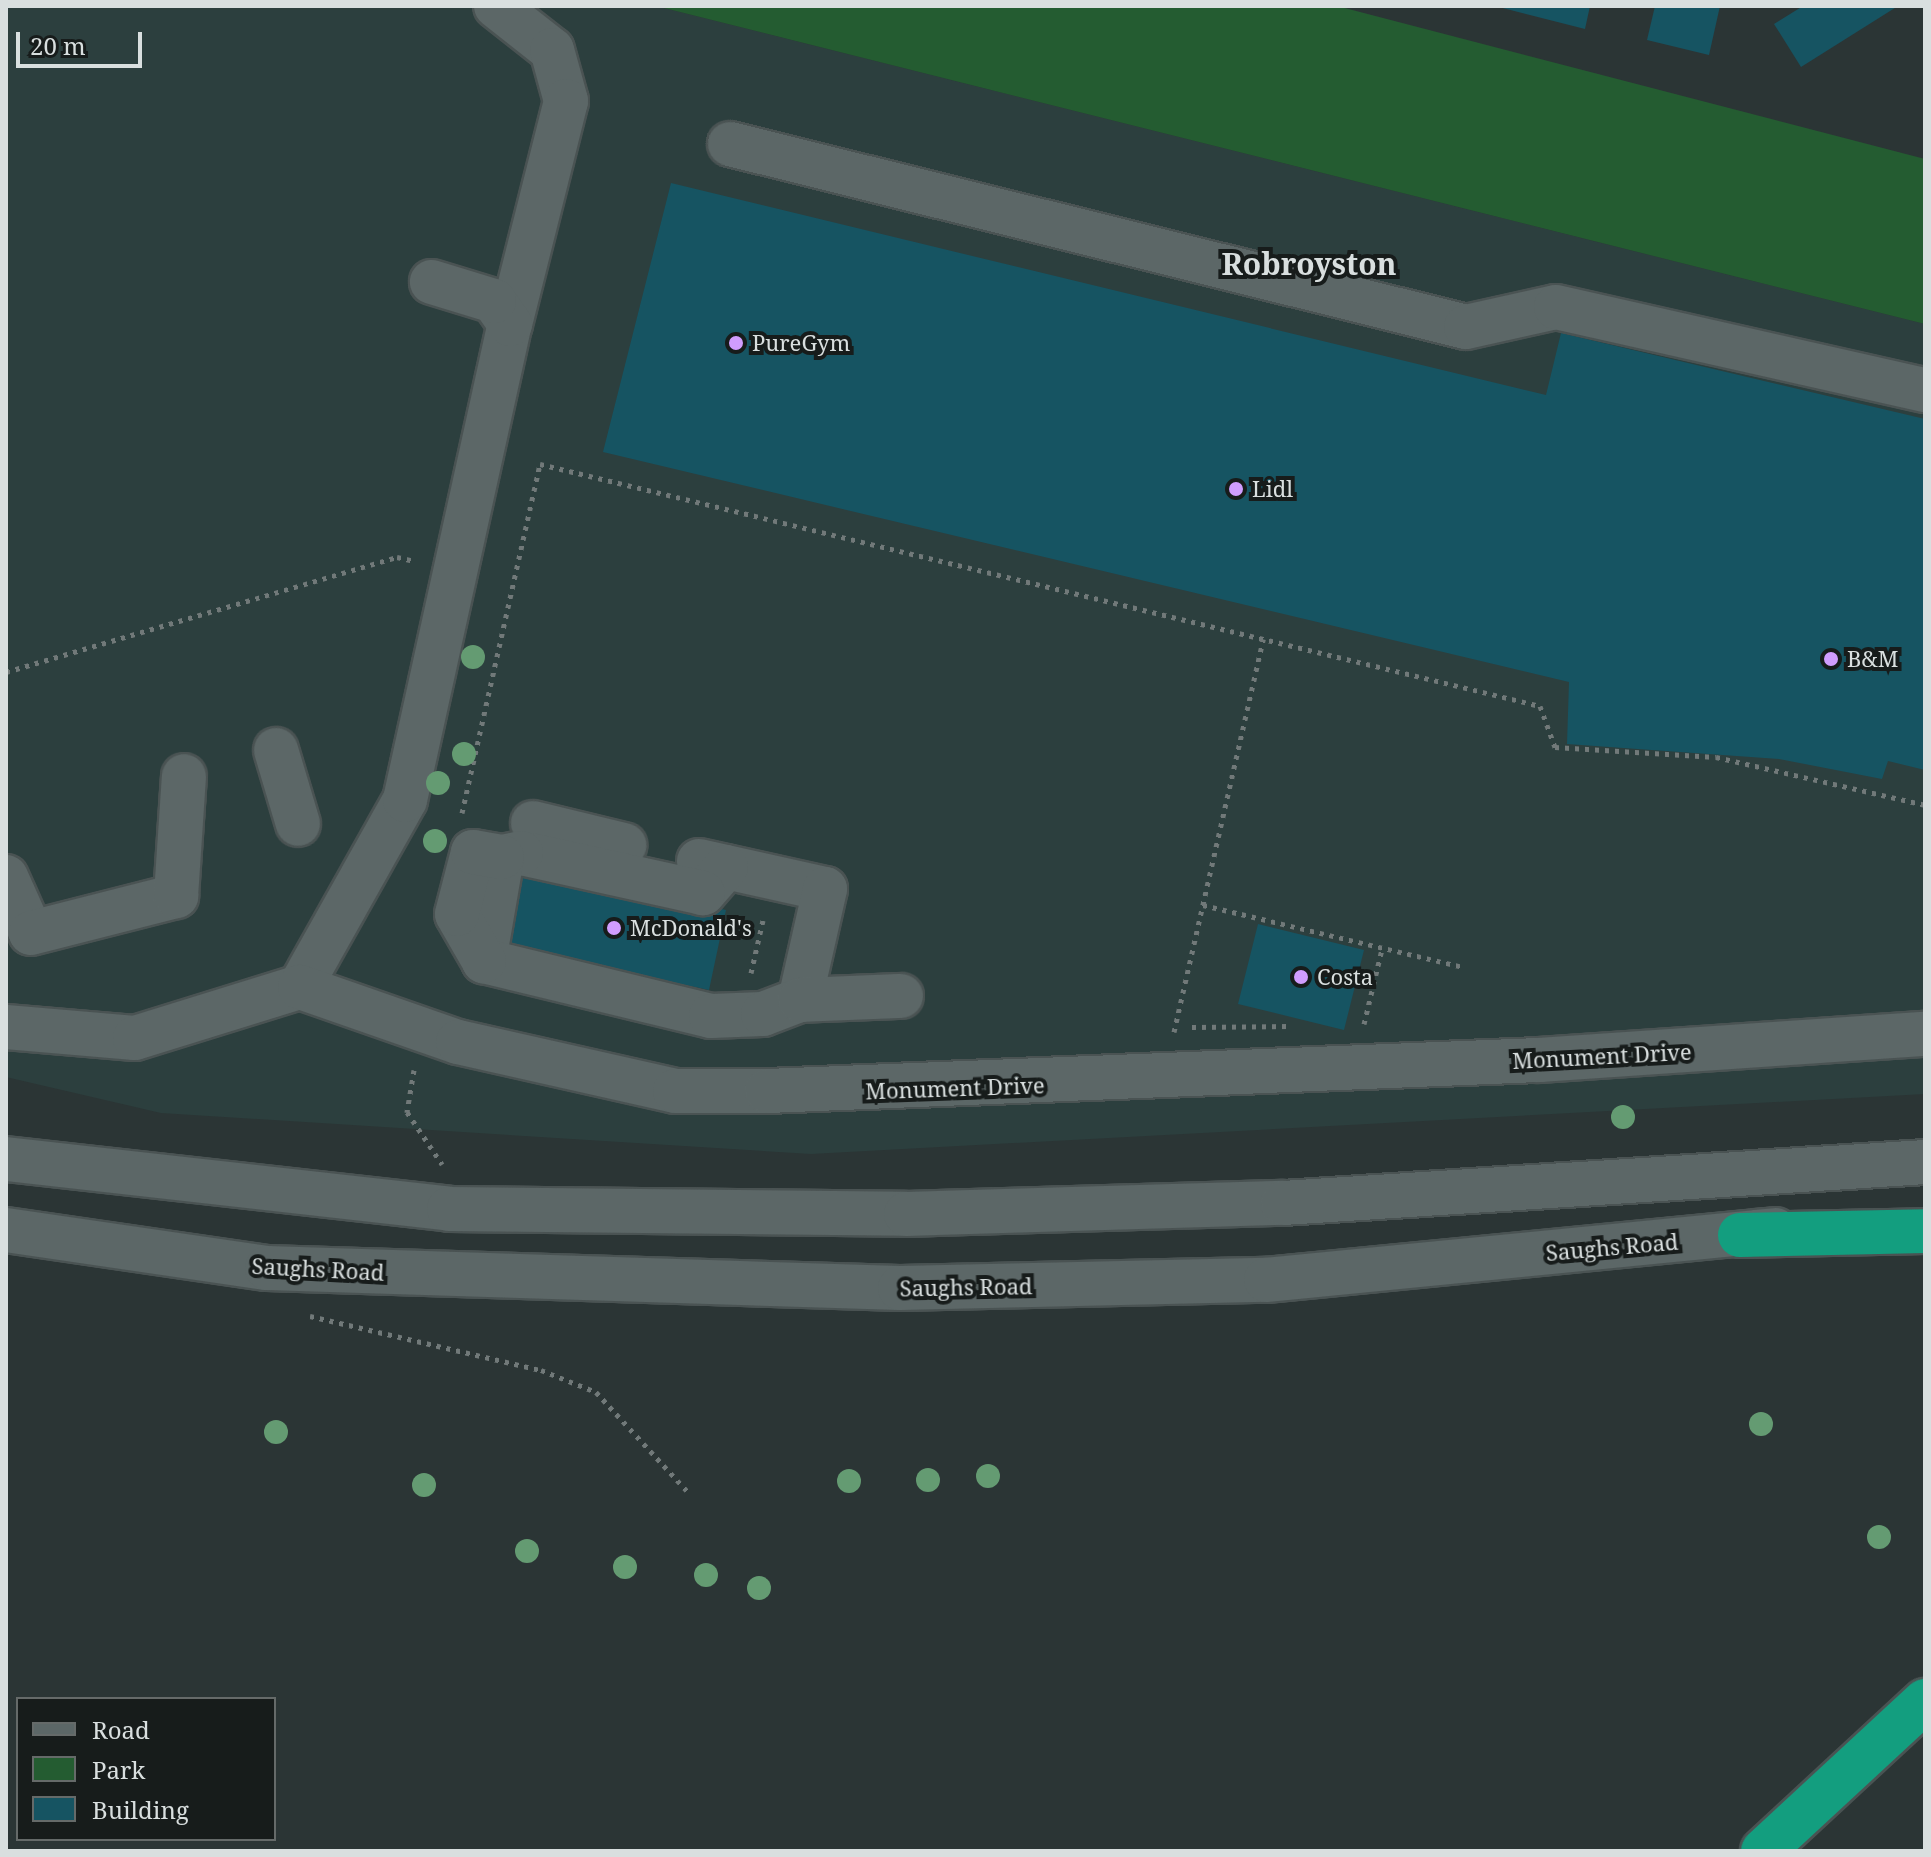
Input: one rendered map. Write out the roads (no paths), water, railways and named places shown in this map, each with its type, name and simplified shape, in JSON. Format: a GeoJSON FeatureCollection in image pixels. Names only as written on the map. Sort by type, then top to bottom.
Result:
{"type":"FeatureCollection","features":[{"type":"Feature","properties":{"kind":"highway"},"geometry":{"type":"LineString","coordinates":[[1740,1235],[1925,1231]]}},
{"type":"Feature","properties":{"kind":"highway"},"geometry":{"type":"LineString","coordinates":[[1763,1851],[1925,1701]]}},
{"type":"Feature","properties":{"kind":"street"},"geometry":{"type":"LineString","coordinates":[[6,1027],[135,1038],[300,987],[405,800],[510,324],[566,101],[552,50],[496,6]]}},
{"type":"Feature","properties":{"kind":"street"},"geometry":{"type":"LineString","coordinates":[[730,144],[1466,327],[1556,307],[1925,390]]}},
{"type":"Feature","properties":{"kind":"street"},"geometry":{"type":"LineString","coordinates":[[432,282],[494,301],[510,324]]}},
{"type":"Feature","properties":{"kind":"street"},"geometry":{"type":"LineString","coordinates":[[276,750],[298,824]]}},
{"type":"Feature","properties":{"kind":"street"},"geometry":{"type":"LineString","coordinates":[[6,877],[31,933],[176,896],[184,776]]}},
{"type":"Feature","properties":{"kind":"street"},"geometry":{"type":"LineString","coordinates":[[533,823],[825,889],[782,1007]]}},
{"type":"Feature","properties":{"kind":"street"},"geometry":{"type":"LineString","coordinates":[[726,867],[703,893],[521,853],[502,857],[473,852],[457,914],[484,961],[711,1016],[901,996]]}},
{"type":"Feature","properties":{"kind":"street","name":"Monument Drive"},"geometry":{"type":"LineString","coordinates":[[300,987],[458,1042],[675,1091],[898,1092],[1925,1034]]}},
{"type":"Feature","properties":{"kind":"street"},"geometry":{"type":"LineString","coordinates":[[6,1159],[449,1209],[906,1214],[1283,1203],[1925,1162]]}},
{"type":"Feature","properties":{"kind":"street","name":"Saughs Road"},"geometry":{"type":"LineString","coordinates":[[6,1230],[267,1268],[900,1288],[1266,1280],[1740,1235],[1925,1211]]}},
{"type":"Feature","properties":{"kind":"place","name":"PureGym"},"geometry":{"type":"Point","coordinates":[736,343]}},
{"type":"Feature","properties":{"kind":"place","name":"Lidl"},"geometry":{"type":"Point","coordinates":[1236,489]}},
{"type":"Feature","properties":{"kind":"place","name":"B&M"},"geometry":{"type":"Point","coordinates":[1831,659]}},
{"type":"Feature","properties":{"kind":"place","name":"McDonald's"},"geometry":{"type":"Point","coordinates":[614,928]}},
{"type":"Feature","properties":{"kind":"place","name":"Costa"},"geometry":{"type":"Point","coordinates":[1301,977]}},
{"type":"Feature","properties":{"kind":"district","name":"Robroyston"},"geometry":{"type":"Point","coordinates":[1309,264]}}]}
